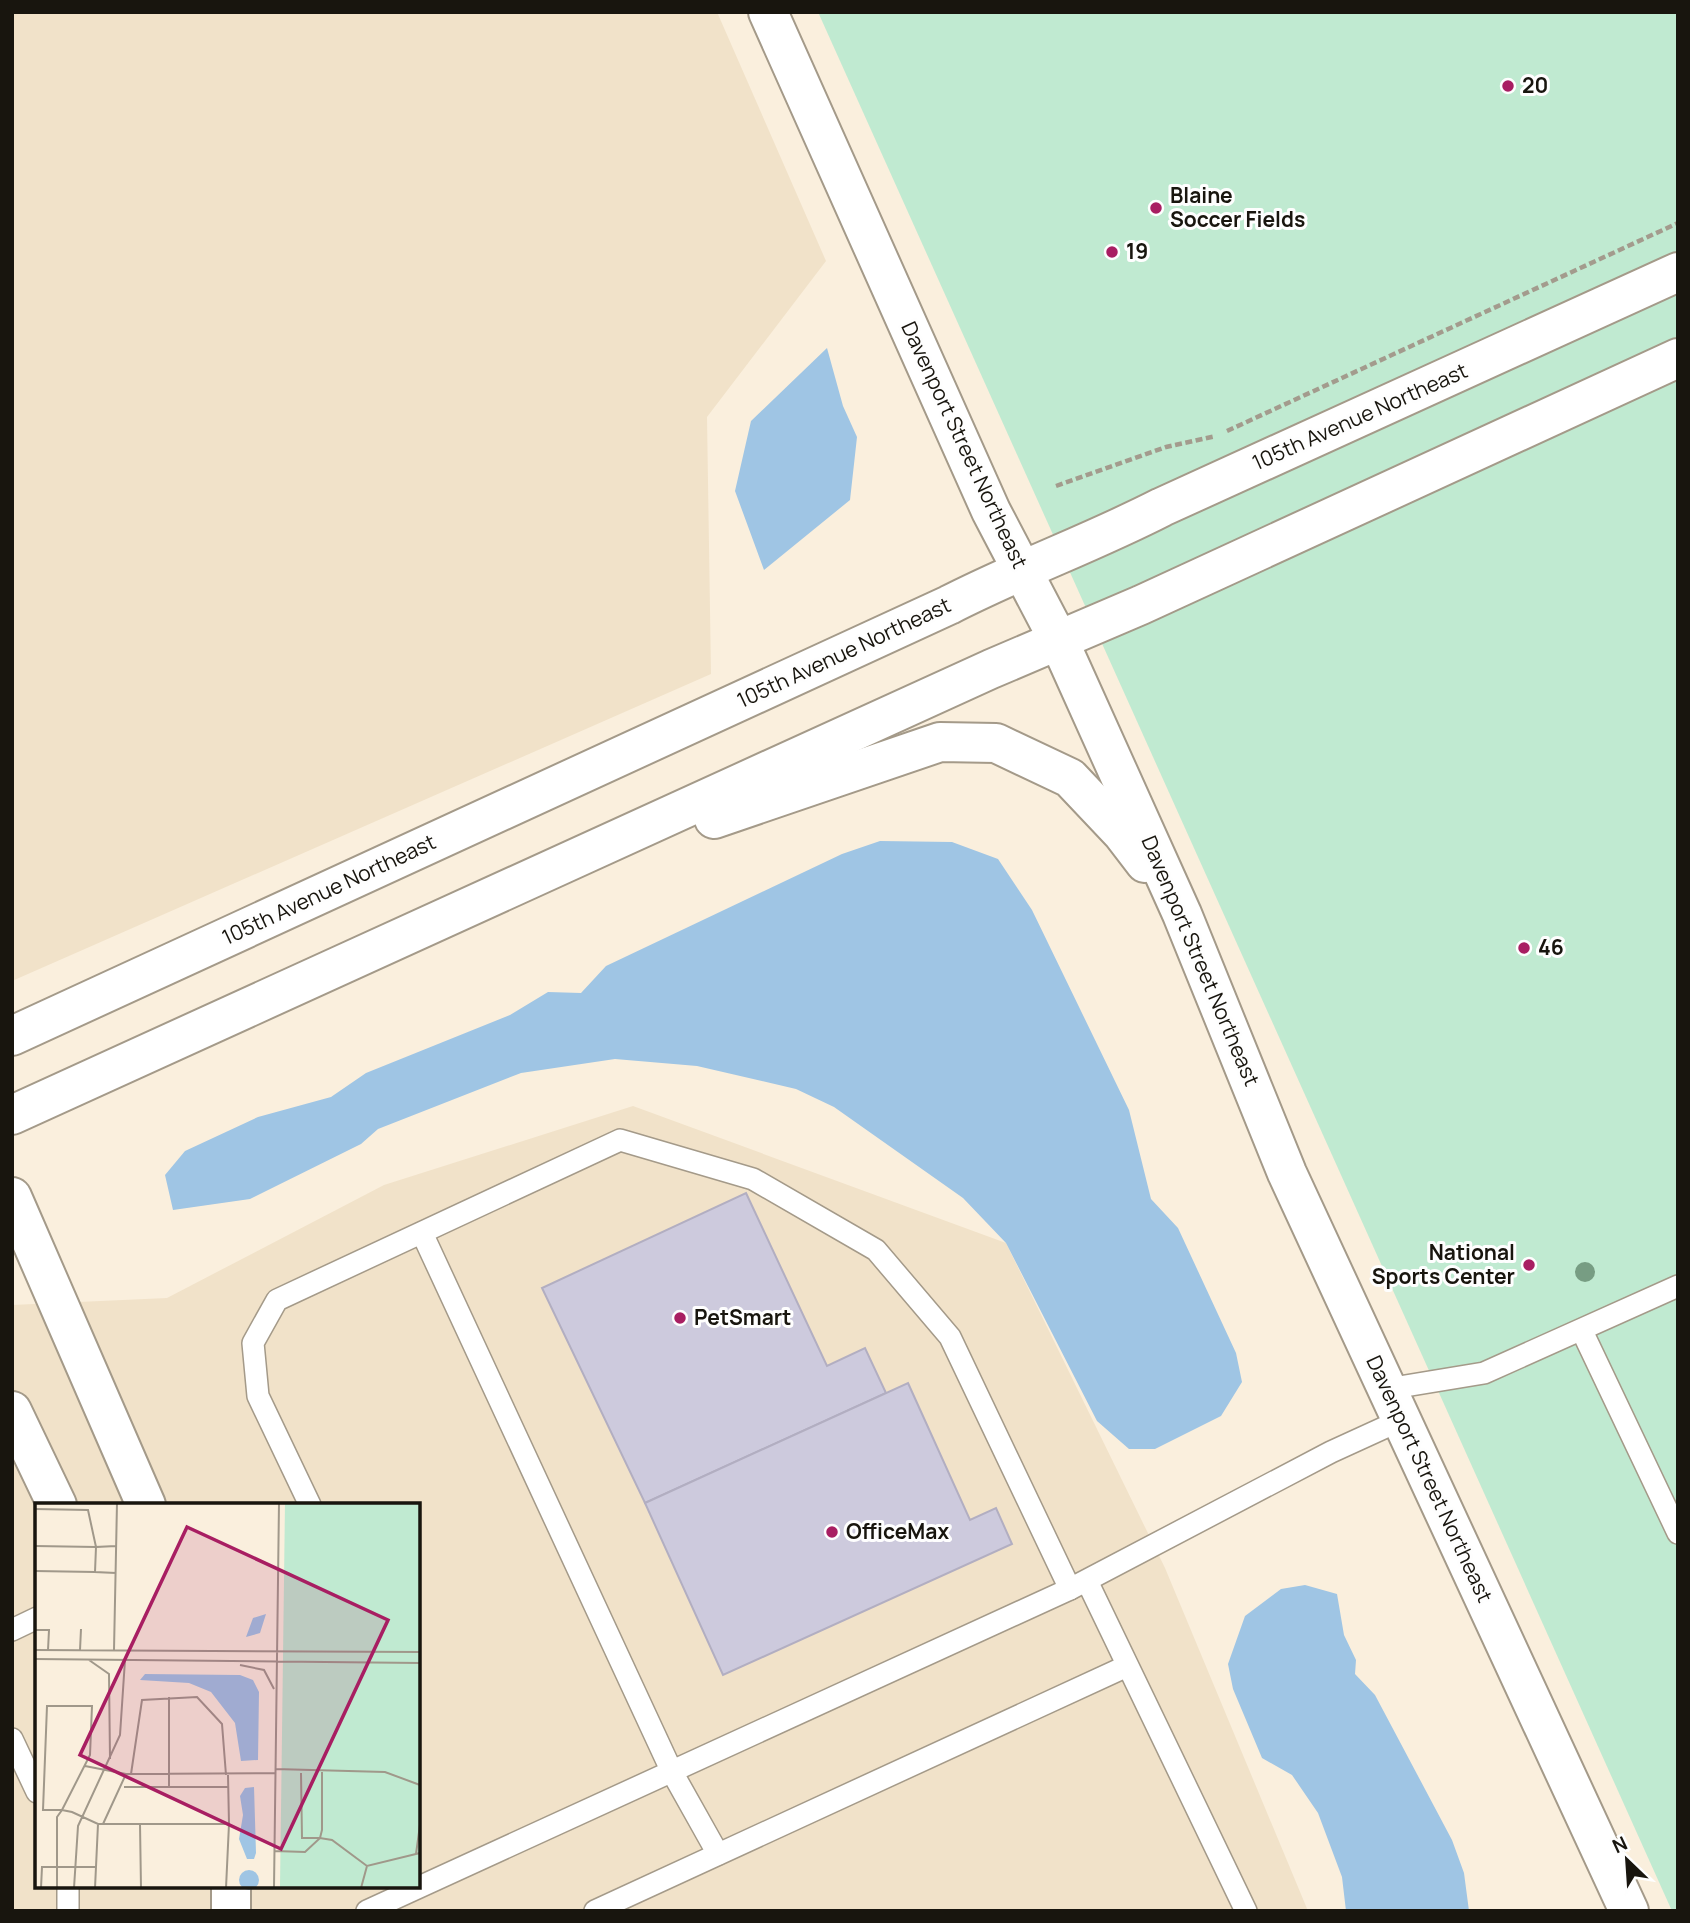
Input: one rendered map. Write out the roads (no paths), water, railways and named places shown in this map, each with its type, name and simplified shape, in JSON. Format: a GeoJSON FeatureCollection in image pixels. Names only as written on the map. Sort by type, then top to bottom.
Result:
{"type":"FeatureCollection","features":[{"type":"Feature","properties":{"kind":"street","name":"Davenport Street Northeast"},"geometry":{"type":"LineString","coordinates":[[768,12],[991,511],[1059,640],[1182,914],[1287,1173],[1629,1911]]}},
{"type":"Feature","properties":{"kind":"street","name":"105th Avenue Northeast"},"geometry":{"type":"LineString","coordinates":[[12,1036],[949,605],[1021,568],[1090,543],[1162,507],[1678,272]]}},
{"type":"Feature","properties":{"kind":"street"},"geometry":{"type":"LineString","coordinates":[[12,1115],[1678,358]]}},
{"type":"Feature","properties":{"kind":"street"},"geometry":{"type":"LineString","coordinates":[[526,881],[940,742],[996,743],[1070,778],[1122,833],[1182,914]]}},
{"type":"Feature","properties":{"kind":"street"},"geometry":{"type":"LineString","coordinates":[[12,1197],[145,1503]]}},
{"type":"Feature","properties":{"kind":"street"},"geometry":{"type":"LineString","coordinates":[[12,1411],[56,1503]]}},
{"type":"Feature","properties":{"kind":"street"},"geometry":{"type":"LineString","coordinates":[[231,1888],[231,1911]]}},
{"type":"Feature","properties":{"kind":"lane"},"geometry":{"type":"LineString","coordinates":[[309,1503],[258,1396],[253,1343],[277,1300],[620,1140],[752,1179],[876,1251],[950,1337],[1078,1585],[1127,1665],[1246,1911]]}},
{"type":"Feature","properties":{"kind":"lane"},"geometry":{"type":"LineString","coordinates":[[422,1233],[672,1772],[718,1854]]}},
{"type":"Feature","properties":{"kind":"lane"},"geometry":{"type":"LineString","coordinates":[[420,1885],[1078,1585],[1331,1452],[1394,1405],[1484,1373],[1583,1331],[1678,1286]]}},
{"type":"Feature","properties":{"kind":"lane"},"geometry":{"type":"LineString","coordinates":[[1583,1331],[1678,1533]]}},
{"type":"Feature","properties":{"kind":"lane"},"geometry":{"type":"LineString","coordinates":[[12,1630],[35,1619]]}},
{"type":"Feature","properties":{"kind":"lane"},"geometry":{"type":"LineString","coordinates":[[595,1911],[1127,1665]]}},
{"type":"Feature","properties":{"kind":"lane"},"geometry":{"type":"LineString","coordinates":[[12,1739],[35,1788]]}},
{"type":"Feature","properties":{"kind":"lane"},"geometry":{"type":"LineString","coordinates":[[68,1888],[68,1911]]}},
{"type":"Feature","properties":{"kind":"lane"},"geometry":{"type":"LineString","coordinates":[[375,1910],[412,1889]]}},
{"type":"Feature","properties":{"kind":"water"},"geometry":{"type":"Polygon","coordinates":[[[827,348],[843,406],[857,437],[850,500],[764,570],[735,491],[751,421],[827,348]]]}},
{"type":"Feature","properties":{"kind":"water"},"geometry":{"type":"Polygon","coordinates":[[[880,841],[952,842],[998,859],[1032,910],[1129,1110],[1151,1199],[1178,1228],[1236,1353],[1242,1382],[1221,1416],[1155,1449],[1129,1449],[1097,1421],[1006,1243],[963,1198],[834,1107],[796,1089],[697,1066],[615,1059],[521,1073],[378,1129],[361,1144],[250,1199],[173,1210],[165,1175],[185,1151],[258,1117],[331,1097],[366,1073],[510,1015],[548,992],[581,993],[606,966],[842,854],[880,841]]]}},
{"type":"Feature","properties":{"kind":"water"},"geometry":{"type":"Polygon","coordinates":[[[1305,1585],[1337,1594],[1344,1635],[1356,1660],[1355,1674],[1375,1695],[1452,1840],[1464,1873],[1469,1911],[1346,1911],[1342,1877],[1318,1813],[1292,1775],[1262,1758],[1233,1689],[1228,1664],[1245,1616],[1281,1589],[1305,1585]]]}},
{"type":"Feature","properties":{"kind":"place","name":"20"},"geometry":{"type":"Point","coordinates":[1508,86]}},
{"type":"Feature","properties":{"kind":"place","name":"Blaine Soccer Fields"},"geometry":{"type":"Point","coordinates":[1156,208]}},
{"type":"Feature","properties":{"kind":"place","name":"19"},"geometry":{"type":"Point","coordinates":[1112,252]}},
{"type":"Feature","properties":{"kind":"place","name":"46"},"geometry":{"type":"Point","coordinates":[1524,948]}},
{"type":"Feature","properties":{"kind":"place","name":"National Sports Center"},"geometry":{"type":"Point","coordinates":[1529,1265]}},
{"type":"Feature","properties":{"kind":"place","name":"PetSmart"},"geometry":{"type":"Point","coordinates":[680,1318]}},
{"type":"Feature","properties":{"kind":"place","name":"OfficeMax"},"geometry":{"type":"Point","coordinates":[832,1532]}}]}
